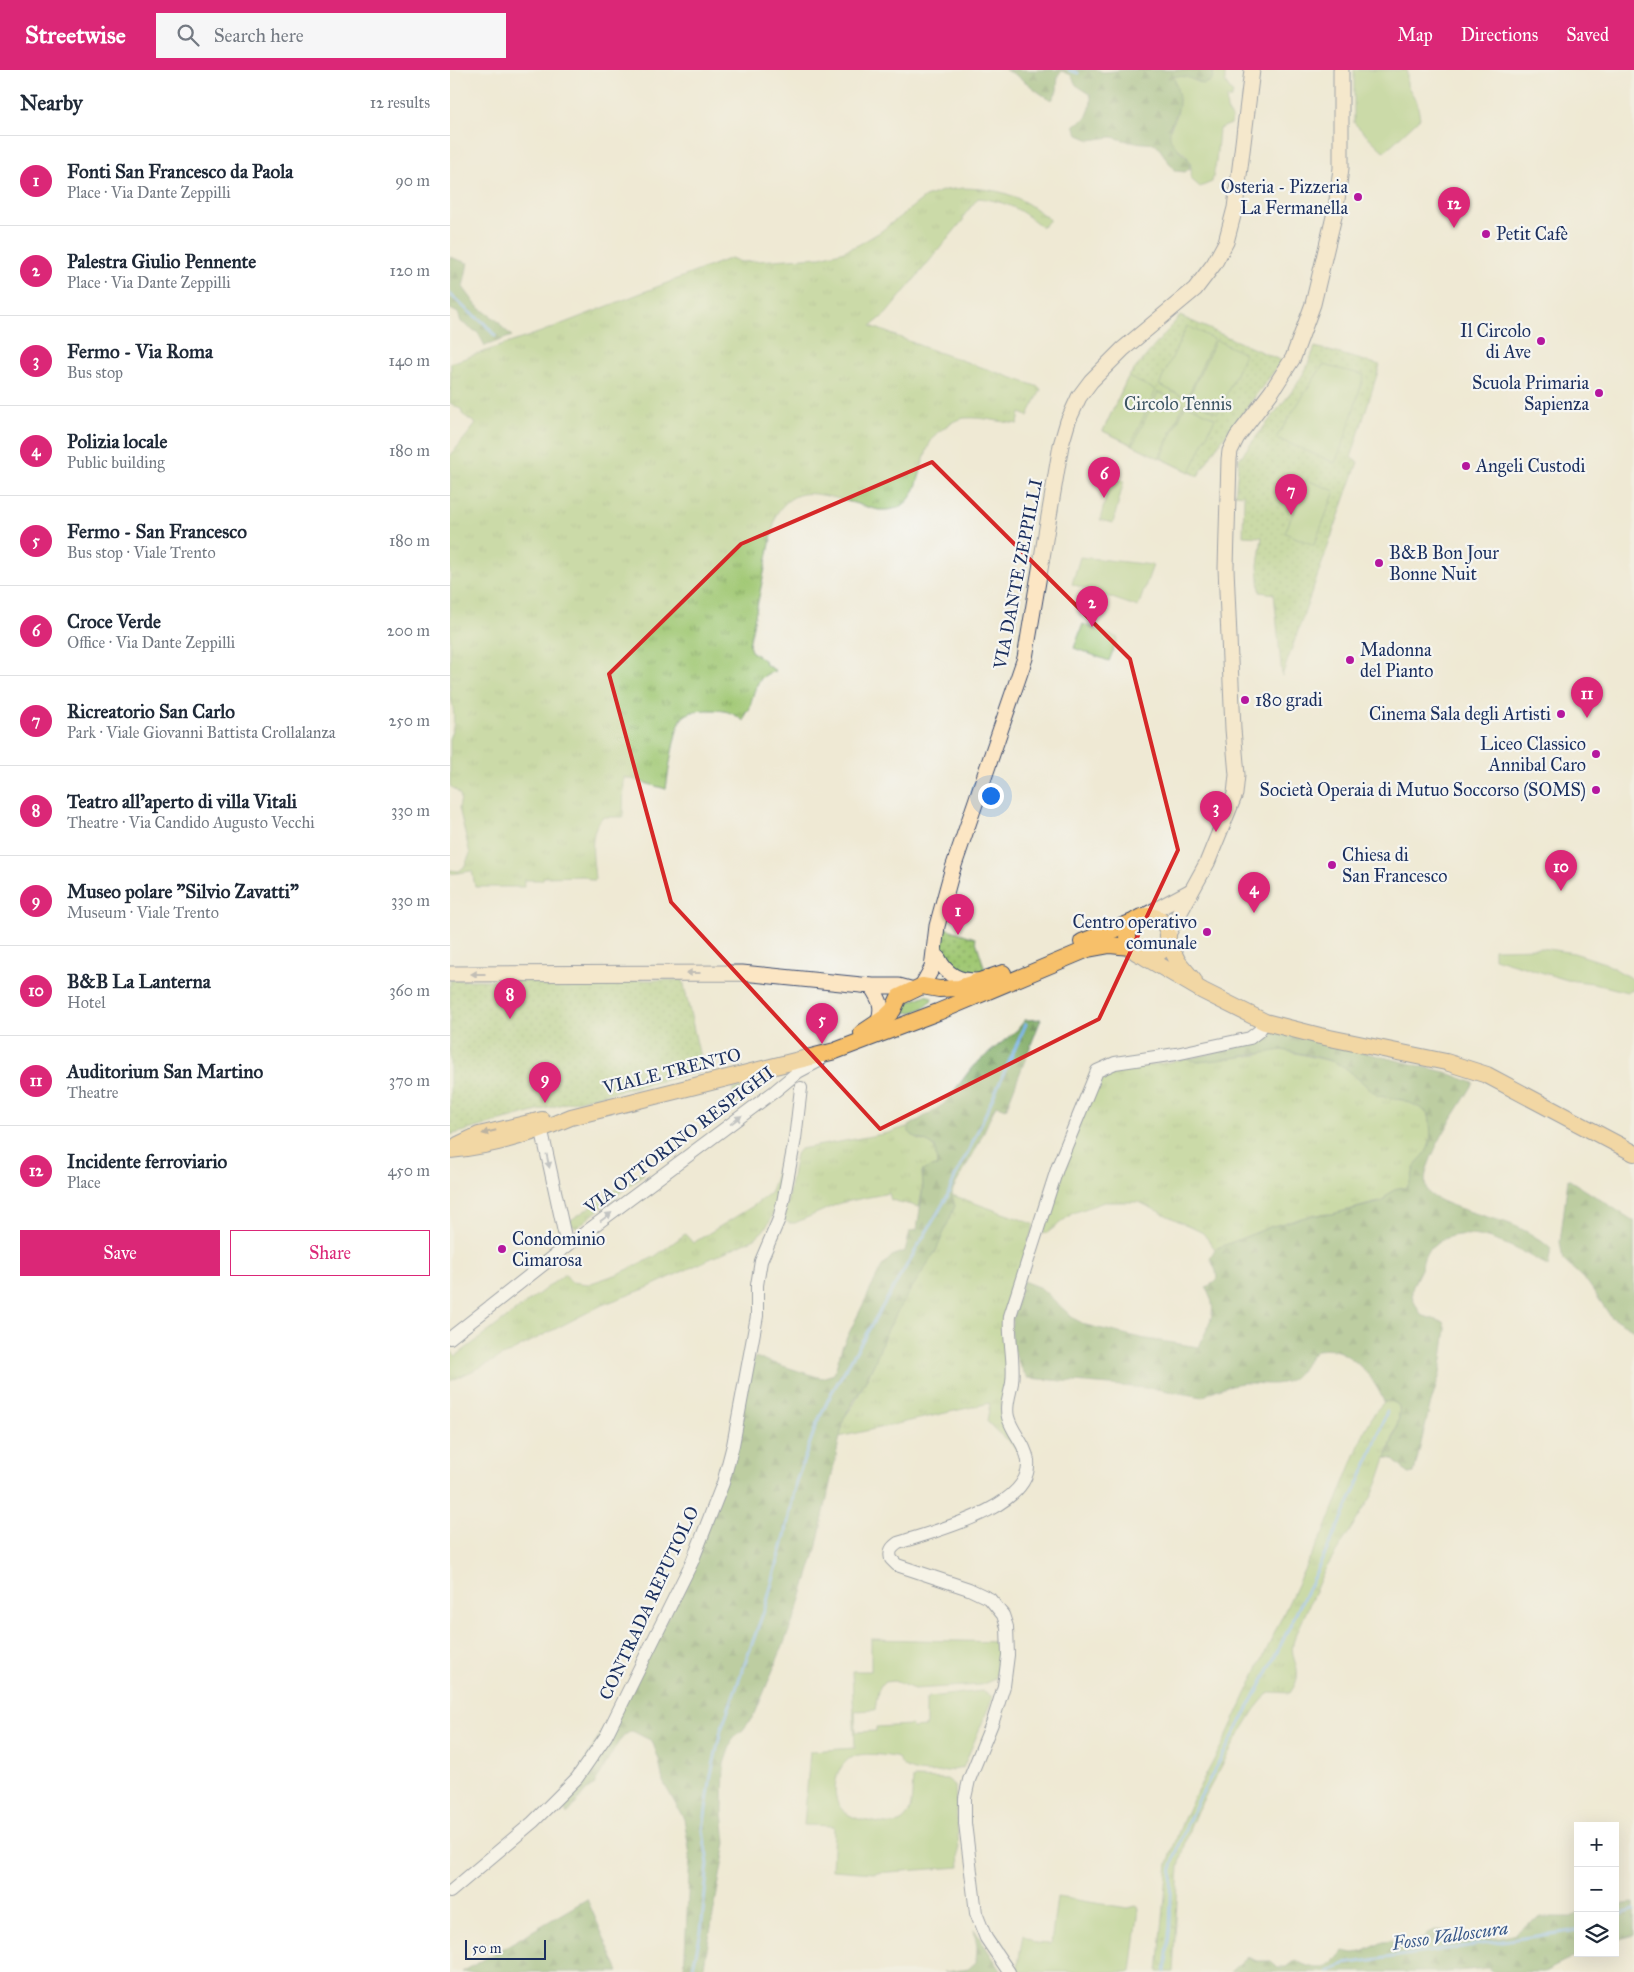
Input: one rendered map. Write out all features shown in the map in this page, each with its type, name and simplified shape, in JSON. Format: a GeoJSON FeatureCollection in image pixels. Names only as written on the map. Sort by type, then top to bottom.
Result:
{"type":"FeatureCollection","features":[{"type":"Feature","properties":{"kind":"main road","name":"VIA DANTE ZEPPILLI"},"geometry":{"type":"LineString","coordinates":[[918,988],[932,968],[941,911],[952,871],[1025,658],[1061,445],[1068,421],[1079,397],[1091,382],[1123,349],[1195,289],[1214,264],[1226,242],[1235,208],[1252,70]]}},
{"type":"Feature","properties":{"kind":"main road"},"geometry":{"type":"LineString","coordinates":[[1145,957],[1159,954],[1168,938],[1207,862],[1235,794],[1237,775],[1233,729],[1226,568],[1227,484],[1230,451],[1237,437],[1272,391],[1293,358],[1312,304],[1336,208],[1341,168],[1341,70]]}},
{"type":"Feature","properties":{"kind":"main road"},"geometry":{"type":"LineString","coordinates":[[450,974],[742,973],[871,986],[959,988],[982,981],[1140,919],[1192,891]]}},
{"type":"Feature","properties":{"kind":"main road"},"geometry":{"type":"LineString","coordinates":[[1140,919],[1162,922],[1178,962],[1203,991]]}},
{"type":"Feature","properties":{"kind":"main road"},"geometry":{"type":"LineString","coordinates":[[1140,919],[1127,934],[1130,946],[1134,952],[1233,1007],[1320,1036],[1446,1062],[1488,1075],[1634,1153]]}},
{"type":"Feature","properties":{"kind":"main road","name":"VIA DANTE ZEPPILLI"},"geometry":{"type":"LineString","coordinates":[[936,940],[940,989]]}},
{"type":"Feature","properties":{"kind":"main road","name":"VIALE TRENTO"},"geometry":{"type":"LineString","coordinates":[[787,1070],[800,1061],[835,1051],[938,1012],[1088,949],[1110,945],[1130,946]]}},
{"type":"Feature","properties":{"kind":"main road"},"geometry":{"type":"LineString","coordinates":[[938,958],[943,968],[955,977],[968,981],[982,981]]}},
{"type":"Feature","properties":{"kind":"main road"},"geometry":{"type":"LineString","coordinates":[[871,986],[893,1008],[899,1020],[909,1023]]}},
{"type":"Feature","properties":{"kind":"main road"},"geometry":{"type":"LineString","coordinates":[[871,986],[882,1004],[882,1012],[878,1023]]}},
{"type":"Feature","properties":{"kind":"main road","name":"VIALE TRENTO"},"geometry":{"type":"LineString","coordinates":[[450,1150],[479,1135],[541,1125],[787,1070],[864,1032],[878,1023],[893,1008],[898,997],[918,988]]}},
{"type":"Feature","properties":{"kind":"main road"},"geometry":{"type":"LineString","coordinates":[[938,1012],[942,1000],[940,989]]}},
{"type":"Feature","properties":{"kind":"street"},"geometry":{"type":"LineString","coordinates":[[1009,1972],[986,1938],[976,1913],[965,1823],[965,1798],[969,1780],[993,1721],[1004,1686],[1008,1655],[1007,1627],[1003,1615],[990,1599],[969,1589],[897,1565],[891,1560],[890,1553],[892,1547],[898,1543],[959,1523],[993,1508],[1011,1496],[1022,1484],[1028,1472],[1025,1448],[1007,1415],[1014,1368],[1009,1329],[1010,1316],[1058,1166],[1097,1071],[1115,1063],[1176,1054],[1244,1040],[1259,1031],[1266,1017]]}},
{"type":"Feature","properties":{"kind":"street","name":"VIA OTTORINO RESPIGHI"},"geometry":{"type":"LineString","coordinates":[[450,1338],[567,1246],[775,1091],[787,1070],[804,1067],[836,1055],[867,1039]]}},
{"type":"Feature","properties":{"kind":"street"},"geometry":{"type":"LineString","coordinates":[[801,1088],[815,1062]]}},
{"type":"Feature","properties":{"kind":"street"},"geometry":{"type":"LineString","coordinates":[[787,1070],[798,1080],[801,1088]]}},
{"type":"Feature","properties":{"kind":"street","name":"CONTRADA REPUTOLO"},"geometry":{"type":"LineString","coordinates":[[450,1892],[533,1822],[577,1778],[606,1736],[692,1562],[723,1483],[733,1445],[757,1316],[757,1285],[761,1261],[779,1220],[795,1139],[801,1088]]}},
{"type":"Feature","properties":{"kind":"street"},"geometry":{"type":"LineString","coordinates":[[541,1125],[567,1246]]}},
{"type":"Feature","properties":{"kind":"highlighted area"},"geometry":{"type":"Polygon","coordinates":[[[932,462],[1130,659],[1178,850],[1099,1019],[880,1129],[671,902],[609,674],[741,544],[932,462]]]}},
{"type":"Feature","properties":{"kind":"green space"},"geometry":{"type":"Polygon","coordinates":[[[1005,70],[1098,70],[1103,72],[1124,70],[1213,70],[1212,81],[1203,84],[1196,80],[1175,82],[1179,93],[1179,105],[1170,127],[1176,146],[1187,159],[1190,168],[1185,172],[1175,171],[1156,144],[1131,142],[1112,137],[1090,140],[1078,135],[1074,125],[1086,118],[1091,98],[1090,94],[1076,85],[1071,75],[1062,71],[1058,75],[1057,91],[1052,100],[1018,76],[1005,70]]]}},
{"type":"Feature","properties":{"kind":"green space"},"geometry":{"type":"Polygon","coordinates":[[[1354,70],[1407,70],[1407,85],[1417,102],[1420,118],[1384,152],[1354,123],[1354,70]]]}},
{"type":"Feature","properties":{"kind":"green space"},"geometry":{"type":"Polygon","coordinates":[[[1214,71],[1225,73],[1225,82],[1233,94],[1231,98],[1227,98],[1228,110],[1232,117],[1231,124],[1219,129],[1212,182],[1200,187],[1191,179],[1191,164],[1187,157],[1175,146],[1170,136],[1170,130],[1176,117],[1179,103],[1174,76],[1186,77],[1203,84],[1212,81],[1214,71]]]}},
{"type":"Feature","properties":{"kind":"green space"},"geometry":{"type":"Polygon","coordinates":[[[963,188],[989,190],[1010,195],[1029,205],[1050,220],[1042,227],[1013,207],[978,198],[962,218],[964,219],[886,314],[871,326],[929,349],[1039,387],[1041,389],[1040,392],[1028,416],[1020,413],[1018,424],[965,418],[949,424],[936,434],[927,449],[912,496],[904,504],[894,509],[879,510],[830,497],[810,494],[795,497],[784,504],[776,515],[749,645],[751,651],[776,671],[764,676],[756,686],[744,721],[736,715],[715,710],[695,711],[683,717],[677,730],[666,789],[624,777],[623,817],[603,817],[595,830],[593,855],[595,880],[584,876],[544,877],[542,880],[524,880],[524,887],[475,887],[472,871],[450,874],[450,870],[459,871],[464,867],[470,854],[459,808],[461,798],[459,793],[450,786],[450,736],[454,716],[450,696],[450,456],[476,424],[462,414],[462,410],[450,403],[451,363],[541,332],[731,258],[741,262],[820,257],[841,252],[858,245],[880,232],[925,197],[945,190],[963,188]]]}},
{"type":"Feature","properties":{"kind":"green space"},"geometry":{"type":"Polygon","coordinates":[[[450,257],[468,263],[463,287],[477,306],[498,321],[512,336],[485,346],[478,333],[461,322],[458,313],[450,309],[450,257]]]}},
{"type":"Feature","properties":{"kind":"green space","name":"Circolo Tennis"},"geometry":{"type":"Polygon","coordinates":[[[1180,316],[1282,361],[1215,449],[1198,476],[1103,431],[1128,377],[1180,316]]]}},
{"type":"Feature","properties":{"kind":"green space"},"geometry":{"type":"Polygon","coordinates":[[[1187,326],[1214,339],[1187,398],[1159,385],[1187,326]]]}},
{"type":"Feature","properties":{"kind":"green space"},"geometry":{"type":"Polygon","coordinates":[[[1216,340],[1245,354],[1218,413],[1188,399],[1216,340]]]}},
{"type":"Feature","properties":{"kind":"green space"},"geometry":{"type":"Polygon","coordinates":[[[1315,347],[1380,365],[1351,458],[1358,462],[1282,676],[1274,594],[1260,592],[1258,565],[1262,537],[1243,536],[1244,495],[1235,494],[1239,459],[1296,386],[1306,369],[1315,347]]]}},
{"type":"Feature","properties":{"kind":"green space"},"geometry":{"type":"Polygon","coordinates":[[[1323,365],[1364,375],[1345,438],[1335,463],[1276,438],[1323,365]]]}},
{"type":"Feature","properties":{"kind":"green space"},"geometry":{"type":"Polygon","coordinates":[[[1128,377],[1156,390],[1131,444],[1103,431],[1128,377]]]}},
{"type":"Feature","properties":{"kind":"green space"},"geometry":{"type":"Polygon","coordinates":[[[1158,392],[1184,404],[1159,458],[1133,445],[1158,392]]]}},
{"type":"Feature","properties":{"kind":"green space"},"geometry":{"type":"Polygon","coordinates":[[[1186,404],[1215,418],[1190,472],[1161,458],[1186,404]]]}},
{"type":"Feature","properties":{"kind":"green space"},"geometry":{"type":"Polygon","coordinates":[[[1111,478],[1124,481],[1113,523],[1100,520],[1111,478]]]}},
{"type":"Feature","properties":{"kind":"green space"},"geometry":{"type":"Polygon","coordinates":[[[1306,480],[1335,491],[1314,545],[1285,533],[1306,480]]]}},
{"type":"Feature","properties":{"kind":"green space"},"geometry":{"type":"Polygon","coordinates":[[[1080,557],[1153,565],[1138,607],[1072,584],[1080,557]]]}},
{"type":"Feature","properties":{"kind":"green space"},"geometry":{"type":"Polygon","coordinates":[[[1083,624],[1118,638],[1109,661],[1074,648],[1083,624]]]}},
{"type":"Feature","properties":{"kind":"green space"},"geometry":{"type":"Polygon","coordinates":[[[942,927],[975,938],[986,973],[977,975],[955,971],[942,955],[942,927]]]}},
{"type":"Feature","properties":{"kind":"green space"},"geometry":{"type":"Polygon","coordinates":[[[1541,948],[1574,953],[1605,963],[1634,980],[1634,990],[1627,992],[1593,983],[1567,980],[1494,958],[1494,949],[1541,948]]]}},
{"type":"Feature","properties":{"kind":"green space"},"geometry":{"type":"Polygon","coordinates":[[[450,980],[683,980],[703,1071],[563,1104],[450,1135],[450,980]]]}},
{"type":"Feature","properties":{"kind":"green space"},"geometry":{"type":"Polygon","coordinates":[[[926,995],[932,999],[927,1005],[915,1011],[903,1012],[904,1004],[926,995]]]}},
{"type":"Feature","properties":{"kind":"green space"},"geometry":{"type":"Polygon","coordinates":[[[1041,1019],[1006,1109],[996,1105],[976,1149],[953,1189],[952,1195],[955,1206],[937,1249],[901,1305],[885,1335],[865,1382],[844,1418],[816,1550],[798,1609],[755,1714],[743,1730],[733,1738],[724,1764],[723,1811],[726,1843],[703,1972],[684,1972],[690,1855],[684,1819],[663,1782],[659,1760],[652,1741],[632,1731],[625,1735],[618,1743],[594,1785],[585,1792],[567,1815],[561,1802],[687,1584],[755,1357],[821,1378],[834,1374],[842,1347],[882,1266],[892,1256],[905,1251],[910,1231],[917,1230],[923,1187],[922,1171],[937,1166],[935,1147],[912,1135],[909,1132],[909,1126],[944,1104],[973,1066],[1017,1030],[1025,1020],[1041,1019]]]}},
{"type":"Feature","properties":{"kind":"green space"},"geometry":{"type":"Polygon","coordinates":[[[1273,1030],[1445,1072],[1474,1083],[1448,1125],[1431,1158],[1426,1175],[1425,1184],[1427,1190],[1433,1197],[1442,1201],[1518,1227],[1551,1249],[1548,1267],[1507,1245],[1475,1236],[1460,1235],[1446,1238],[1427,1253],[1413,1287],[1412,1296],[1421,1315],[1443,1322],[1446,1329],[1440,1374],[1430,1406],[1414,1473],[1409,1474],[1392,1459],[1386,1458],[1397,1425],[1398,1406],[1391,1401],[1384,1402],[1377,1388],[1363,1369],[1351,1358],[1338,1351],[1317,1350],[1295,1376],[1286,1382],[1274,1384],[1237,1384],[1227,1386],[1203,1397],[1156,1389],[1028,1378],[1015,1354],[1011,1340],[1011,1327],[1023,1281],[1041,1288],[1073,1318],[1086,1325],[1141,1338],[1199,1347],[1211,1318],[1212,1304],[1206,1288],[1217,1280],[1216,1271],[1210,1258],[1215,1249],[1273,1226],[1313,1215],[1332,1214],[1382,1202],[1389,1193],[1398,1188],[1406,1188],[1408,1186],[1416,1164],[1426,1152],[1431,1137],[1429,1114],[1417,1106],[1403,1100],[1378,1096],[1347,1069],[1335,1062],[1314,1056],[1282,1050],[1198,1062],[1187,1059],[1251,1044],[1273,1030]]]}},
{"type":"Feature","properties":{"kind":"green space"},"geometry":{"type":"Polygon","coordinates":[[[1282,1050],[1335,1062],[1347,1069],[1368,1087],[1391,1099],[1403,1100],[1417,1106],[1429,1114],[1430,1146],[1416,1164],[1411,1181],[1406,1188],[1398,1188],[1389,1193],[1382,1201],[1332,1214],[1313,1215],[1273,1226],[1215,1249],[1203,1233],[1139,1202],[1104,1202],[1073,1213],[1047,1233],[1043,1232],[1062,1165],[1098,1081],[1104,1076],[1122,1070],[1187,1059],[1198,1062],[1258,1055],[1269,1051],[1282,1050]]]}},
{"type":"Feature","properties":{"kind":"green space"},"geometry":{"type":"Polygon","coordinates":[[[764,1080],[763,1084],[733,1106],[733,1089],[764,1080]]]}},
{"type":"Feature","properties":{"kind":"green space"},"geometry":{"type":"Polygon","coordinates":[[[909,1126],[909,1132],[920,1140],[932,1145],[936,1155],[937,1166],[930,1167],[922,1172],[923,1187],[919,1207],[891,1200],[889,1193],[840,1203],[795,1223],[789,1223],[784,1220],[796,1154],[800,1149],[888,1133],[909,1126]]]}},
{"type":"Feature","properties":{"kind":"green space"},"geometry":{"type":"Polygon","coordinates":[[[789,1141],[783,1180],[776,1207],[771,1219],[755,1238],[647,1288],[602,1305],[450,1381],[450,1350],[456,1356],[565,1274],[571,1282],[588,1284],[618,1274],[654,1257],[685,1234],[693,1243],[753,1206],[770,1193],[789,1141]]]}},
{"type":"Feature","properties":{"kind":"green space"},"geometry":{"type":"Polygon","coordinates":[[[642,1172],[644,1174],[576,1228],[568,1222],[642,1172]]]}},
{"type":"Feature","properties":{"kind":"green space"},"geometry":{"type":"Polygon","coordinates":[[[1568,1179],[1634,1221],[1634,1330],[1611,1317],[1588,1283],[1563,1260],[1560,1242],[1568,1179]]]}},
{"type":"Feature","properties":{"kind":"green space"},"geometry":{"type":"Polygon","coordinates":[[[952,1195],[1034,1224],[1003,1323],[1008,1360],[1006,1387],[1000,1409],[1007,1431],[1023,1455],[987,1421],[990,1403],[839,1437],[844,1418],[854,1404],[874,1364],[885,1335],[952,1195]]]}},
{"type":"Feature","properties":{"kind":"green space"},"geometry":{"type":"Polygon","coordinates":[[[1389,1400],[1400,1408],[1398,1422],[1372,1496],[1323,1573],[1294,1640],[1293,1654],[1297,1671],[1295,1684],[1290,1693],[1269,1692],[1255,1709],[1197,1811],[1190,1828],[1179,1867],[1173,1972],[1158,1972],[1168,1863],[1181,1825],[1225,1739],[1308,1561],[1324,1533],[1365,1430],[1375,1412],[1383,1403],[1389,1400]]]}},
{"type":"Feature","properties":{"kind":"green space"},"geometry":{"type":"Polygon","coordinates":[[[871,1639],[1001,1642],[995,1679],[981,1685],[914,1689],[894,1681],[886,1682],[881,1685],[878,1691],[875,1710],[855,1711],[856,1732],[876,1731],[876,1727],[911,1725],[912,1728],[926,1727],[926,1699],[929,1697],[982,1691],[993,1697],[963,1768],[927,1773],[918,1772],[903,1765],[898,1758],[868,1754],[856,1755],[846,1761],[837,1776],[835,1792],[840,1808],[846,1813],[863,1820],[891,1824],[899,1823],[905,1819],[908,1813],[911,1806],[913,1778],[947,1779],[955,1785],[960,1867],[875,1873],[832,1870],[834,1826],[804,1825],[810,1751],[855,1748],[852,1671],[871,1671],[871,1639]]]}},
{"type":"Feature","properties":{"kind":"green space"},"geometry":{"type":"Polygon","coordinates":[[[1057,1897],[1128,1908],[1136,1906],[1139,1908],[1131,1972],[1017,1972],[1023,1934],[1035,1943],[1051,1944],[1057,1897]]]}},
{"type":"Feature","properties":{"kind":"green space"},"geometry":{"type":"Polygon","coordinates":[[[587,1899],[619,1972],[462,1972],[469,1968],[587,1899]]]}},
{"type":"Feature","properties":{"kind":"green space"},"geometry":{"type":"Polygon","coordinates":[[[1634,1903],[1634,1935],[1619,1940],[1619,1912],[1619,1905],[1634,1903]]]}},
{"type":"Feature","properties":{"kind":"green space"},"geometry":{"type":"Polygon","coordinates":[[[1574,1915],[1575,1957],[1544,1972],[1491,1972],[1490,1968],[1445,1972],[1230,1972],[1247,1957],[1257,1961],[1271,1961],[1278,1967],[1286,1967],[1295,1960],[1315,1968],[1332,1963],[1343,1951],[1354,1953],[1364,1951],[1383,1942],[1391,1941],[1403,1945],[1412,1943],[1424,1938],[1429,1932],[1435,1930],[1454,1931],[1481,1939],[1500,1938],[1515,1934],[1540,1917],[1571,1917],[1574,1915]]]}},
{"type":"Feature","properties":{"kind":"green space"},"geometry":{"type":"Polygon","coordinates":[[[974,1929],[1002,1972],[944,1972],[968,1969],[976,1962],[977,1947],[974,1929]]]}},
{"type":"Feature","properties":{"kind":"waterway"},"geometry":{"type":"LineString","coordinates":[[1069,70],[1078,73]]}},
{"type":"Feature","properties":{"kind":"waterway"},"geometry":{"type":"LineString","coordinates":[[450,294],[484,323],[495,336]]}},
{"type":"Feature","properties":{"kind":"waterway"},"geometry":{"type":"LineString","coordinates":[[692,1972],[701,1931],[708,1864],[703,1830],[711,1775],[721,1730],[766,1605],[785,1536],[796,1482],[817,1423],[832,1392],[947,1197],[1026,1024]]}},
{"type":"Feature","properties":{"kind":"waterway"},"geometry":{"type":"LineString","coordinates":[[1165,1972],[1170,1927],[1172,1865],[1187,1824],[1264,1679],[1341,1521],[1367,1464],[1387,1411]]}},
{"type":"Feature","properties":{"kind":"waterway","name":"Fosso Valloscura"},"geometry":{"type":"LineString","coordinates":[[1619,1915],[1634,1910]]}},
{"type":"Feature","properties":{"kind":"waterway","name":"Fosso Valloscura"},"geometry":{"type":"LineString","coordinates":[[1328,1972],[1344,1964],[1574,1931]]}},
{"type":"Feature","properties":{"kind":"place","name":"Osteria - Pizzeria La Fermanella"},"geometry":{"type":"Point","coordinates":[1358,197]}},
{"type":"Feature","properties":{"kind":"place","name":"Incidente ferroviario"},"geometry":{"type":"Point","coordinates":[1454,228]}},
{"type":"Feature","properties":{"kind":"place","name":"Petit Cafè"},"geometry":{"type":"Point","coordinates":[1486,234]}},
{"type":"Feature","properties":{"kind":"place","name":"Il Circolo di Ave"},"geometry":{"type":"Point","coordinates":[1541,341]}},
{"type":"Feature","properties":{"kind":"place","name":"Scuola Primaria Sapienza"},"geometry":{"type":"Point","coordinates":[1599,393]}},
{"type":"Feature","properties":{"kind":"place","name":"Angeli Custodi"},"geometry":{"type":"Point","coordinates":[1466,466]}},
{"type":"Feature","properties":{"kind":"place","name":"Croce Verde"},"geometry":{"type":"Point","coordinates":[1104,498]}},
{"type":"Feature","properties":{"kind":"place","name":"Ricreatorio San Carlo"},"geometry":{"type":"Point","coordinates":[1291,515]}},
{"type":"Feature","properties":{"kind":"place","name":"B&B Bon Jour Bonne Nuit"},"geometry":{"type":"Point","coordinates":[1379,563]}},
{"type":"Feature","properties":{"kind":"place","name":"Palestra Giulio Pennente"},"geometry":{"type":"Point","coordinates":[1092,627]}},
{"type":"Feature","properties":{"kind":"place","name":"Madonna del Pianto"},"geometry":{"type":"Point","coordinates":[1350,660]}},
{"type":"Feature","properties":{"kind":"place","name":"180 gradi"},"geometry":{"type":"Point","coordinates":[1245,700]}},
{"type":"Feature","properties":{"kind":"place","name":"Cinema Sala degli Artisti"},"geometry":{"type":"Point","coordinates":[1561,714]}},
{"type":"Feature","properties":{"kind":"place","name":"Auditorium San Martino"},"geometry":{"type":"Point","coordinates":[1587,718]}},
{"type":"Feature","properties":{"kind":"place","name":"Liceo Classico Annibal Caro"},"geometry":{"type":"Point","coordinates":[1596,754]}},
{"type":"Feature","properties":{"kind":"place","name":"Società Operaia di Mutuo Soccorso (SOMS)"},"geometry":{"type":"Point","coordinates":[1596,790]}},
{"type":"Feature","properties":{"kind":"place","name":"Fermo - Via Roma"},"geometry":{"type":"Point","coordinates":[1216,832]}},
{"type":"Feature","properties":{"kind":"place","name":"Chiesa di San Francesco"},"geometry":{"type":"Point","coordinates":[1332,865]}},
{"type":"Feature","properties":{"kind":"place","name":"B&B La Lanterna"},"geometry":{"type":"Point","coordinates":[1561,891]}},
{"type":"Feature","properties":{"kind":"place","name":"Polizia locale"},"geometry":{"type":"Point","coordinates":[1254,913]}},
{"type":"Feature","properties":{"kind":"place","name":"Centro operativo comunale"},"geometry":{"type":"Point","coordinates":[1207,932]}},
{"type":"Feature","properties":{"kind":"place","name":"Fonti San Francesco da Paola"},"geometry":{"type":"Point","coordinates":[958,935]}},
{"type":"Feature","properties":{"kind":"place","name":"Teatro all'aperto di villa Vitali"},"geometry":{"type":"Point","coordinates":[510,1019]}},
{"type":"Feature","properties":{"kind":"place","name":"Fermo - San Francesco"},"geometry":{"type":"Point","coordinates":[822,1044]}},
{"type":"Feature","properties":{"kind":"place","name":"Museo polare \"Silvio Zavatti\""},"geometry":{"type":"Point","coordinates":[545,1103]}},
{"type":"Feature","properties":{"kind":"place","name":"Condominio Cimarosa"},"geometry":{"type":"Point","coordinates":[502,1249]}}]}
